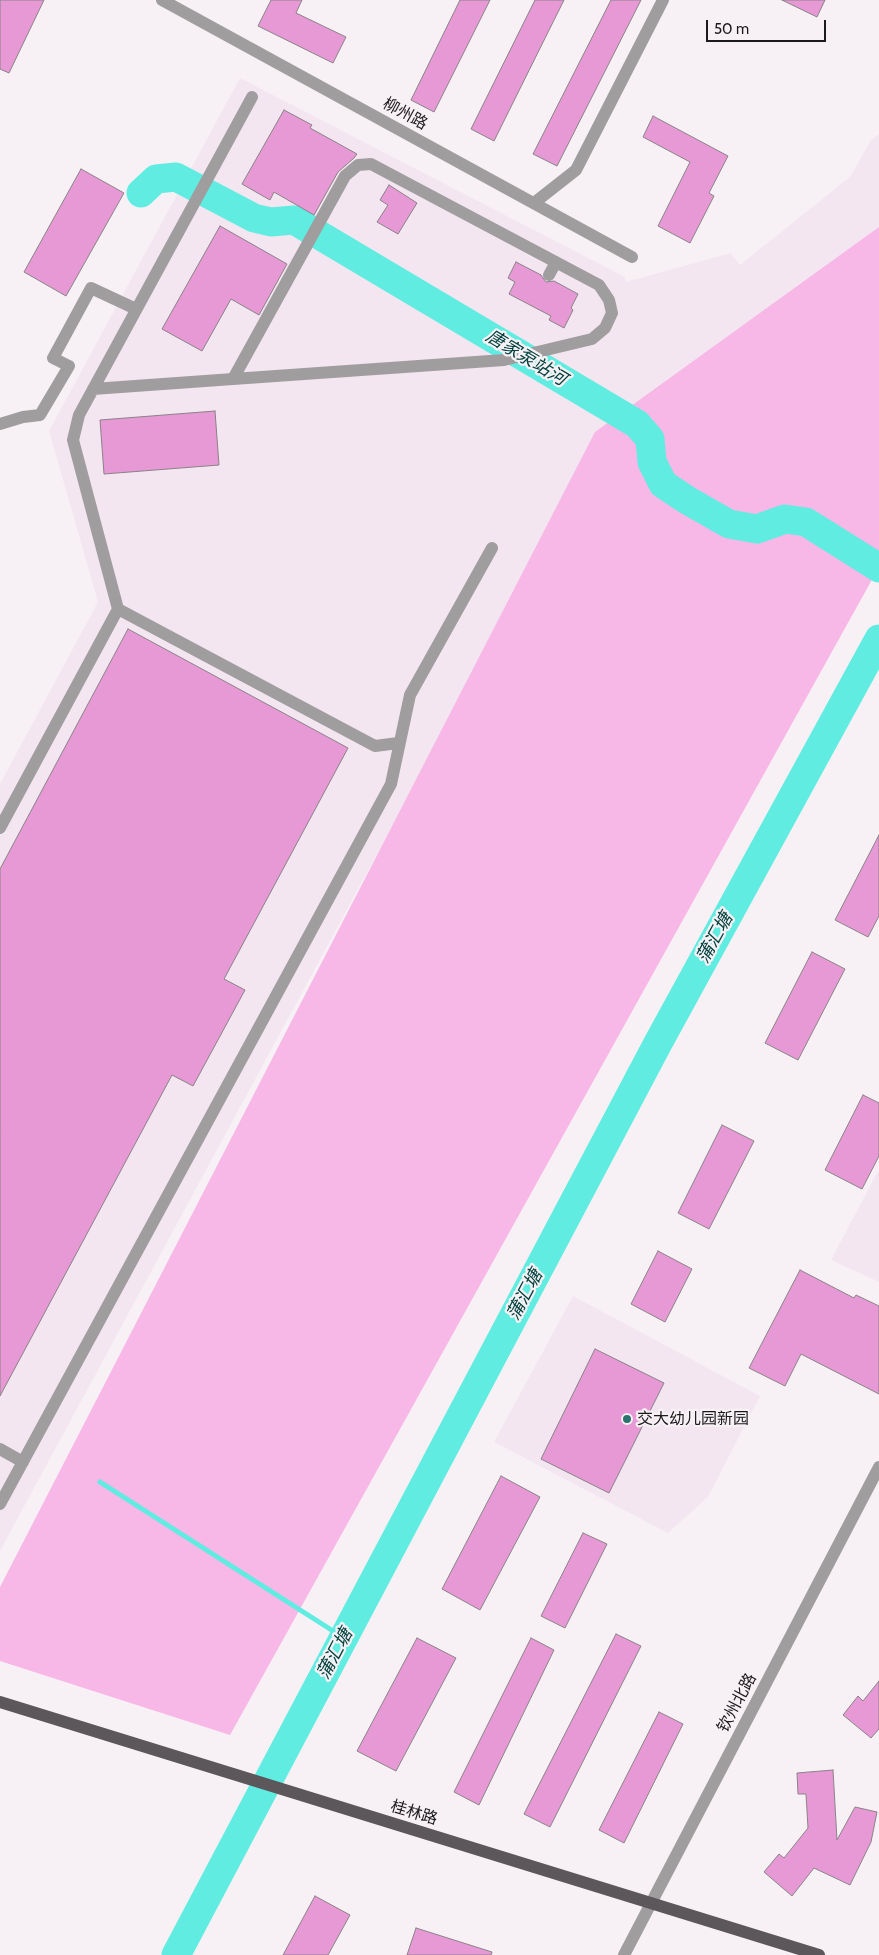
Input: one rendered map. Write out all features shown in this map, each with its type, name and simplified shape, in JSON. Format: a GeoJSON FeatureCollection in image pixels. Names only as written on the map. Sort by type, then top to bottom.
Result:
{"type":"FeatureCollection","features":[{"type":"Feature","properties":{"kind":"main road","name":"桂林路"},"geometry":{"type":"LineString","coordinates":[[0,1702],[819,1955]]}},
{"type":"Feature","properties":{"kind":"street","name":"柳州路"},"geometry":{"type":"LineString","coordinates":[[162,0],[632,257]]}},
{"type":"Feature","properties":{"kind":"street"},"geometry":{"type":"LineString","coordinates":[[534,203],[576,170],[663,0]]}},
{"type":"Feature","properties":{"kind":"street"},"geometry":{"type":"LineString","coordinates":[[0,828],[118,609],[73,440],[79,415],[252,96]]}},
{"type":"Feature","properties":{"kind":"street"},"geometry":{"type":"LineString","coordinates":[[93,389],[504,360],[592,339],[605,328],[612,312],[608,300],[599,285],[409,189],[371,164],[358,165],[345,176],[233,379]]}},
{"type":"Feature","properties":{"kind":"street"},"geometry":{"type":"LineString","coordinates":[[549,275],[556,262]]}},
{"type":"Feature","properties":{"kind":"street"},"geometry":{"type":"LineString","coordinates":[[0,424],[23,417],[40,415],[69,366],[53,358],[91,288],[136,309]]}},
{"type":"Feature","properties":{"kind":"street"},"geometry":{"type":"LineString","coordinates":[[0,1504],[391,784],[398,743],[410,695],[492,548]]}},
{"type":"Feature","properties":{"kind":"street"},"geometry":{"type":"LineString","coordinates":[[118,609],[375,746],[398,743]]}},
{"type":"Feature","properties":{"kind":"street"},"geometry":{"type":"LineString","coordinates":[[2,1450],[23,1462]]}},
{"type":"Feature","properties":{"kind":"street","name":"钦州北路"},"geometry":{"type":"LineString","coordinates":[[624,1955],[879,1467]]}},
{"type":"Feature","properties":{"kind":"shaded area"},"geometry":{"type":"Polygon","coordinates":[[[240,78],[625,277],[626,282],[731,253],[740,265],[850,177],[871,140],[879,134],[879,227],[602,438],[0,1551],[0,784],[98,602],[49,431],[240,78]]]}},
{"type":"Feature","properties":{"kind":"shaded area"},"geometry":{"type":"Polygon","coordinates":[[[879,227],[879,567],[230,1735],[0,1661],[0,1587],[595,432],[879,227]]]}},
{"type":"Feature","properties":{"kind":"shaded area"},"geometry":{"type":"Polygon","coordinates":[[[879,1169],[879,1282],[831,1260],[879,1169]]]}},
{"type":"Feature","properties":{"kind":"shaded area","name":"交大幼儿园新园"},"geometry":{"type":"Polygon","coordinates":[[[573,1296],[760,1396],[708,1497],[668,1533],[494,1442],[573,1296]]]}},
{"type":"Feature","properties":{"kind":"building"},"geometry":{"type":"Polygon","coordinates":[[[0,0],[44,0],[9,73],[0,69],[0,0]]]}},
{"type":"Feature","properties":{"kind":"building"},"geometry":{"type":"Polygon","coordinates":[[[271,0],[302,0],[296,13],[346,37],[333,63],[258,26],[271,0]]]}},
{"type":"Feature","properties":{"kind":"building"},"geometry":{"type":"Polygon","coordinates":[[[460,0],[490,0],[434,112],[411,100],[460,0]]]}},
{"type":"Feature","properties":{"kind":"building"},"geometry":{"type":"Polygon","coordinates":[[[535,0],[564,0],[494,141],[471,129],[535,0]]]}},
{"type":"Feature","properties":{"kind":"building"},"geometry":{"type":"Polygon","coordinates":[[[611,0],[641,0],[557,166],[533,154],[611,0]]]}},
{"type":"Feature","properties":{"kind":"building"},"geometry":{"type":"Polygon","coordinates":[[[782,0],[825,0],[817,17],[782,0]]]}},
{"type":"Feature","properties":{"kind":"building"},"geometry":{"type":"Polygon","coordinates":[[[284,110],[312,125],[310,128],[357,154],[338,172],[314,215],[274,192],[270,200],[242,184],[284,110]]]}},
{"type":"Feature","properties":{"kind":"building"},"geometry":{"type":"Polygon","coordinates":[[[653,116],[728,156],[709,193],[714,196],[690,243],[658,226],[690,162],[643,137],[653,116]]]}},
{"type":"Feature","properties":{"kind":"building"},"geometry":{"type":"Polygon","coordinates":[[[81,169],[124,193],[66,296],[24,272],[81,169]]]}},
{"type":"Feature","properties":{"kind":"building"},"geometry":{"type":"Polygon","coordinates":[[[389,185],[417,203],[398,234],[377,222],[388,205],[380,200],[389,185]]]}},
{"type":"Feature","properties":{"kind":"building"},"geometry":{"type":"Polygon","coordinates":[[[220,226],[287,264],[259,315],[231,299],[202,351],[162,329],[220,226]]]}},
{"type":"Feature","properties":{"kind":"building"},"geometry":{"type":"Polygon","coordinates":[[[516,262],[541,275],[546,282],[554,281],[578,294],[564,328],[549,320],[551,316],[509,294],[515,282],[508,278],[516,262]]]}},
{"type":"Feature","properties":{"kind":"building"},"geometry":{"type":"Polygon","coordinates":[[[215,411],[219,465],[104,474],[100,420],[215,411]]]}},
{"type":"Feature","properties":{"kind":"building"},"geometry":{"type":"Polygon","coordinates":[[[128,629],[348,748],[224,979],[245,990],[193,1086],[172,1075],[0,1396],[0,869],[128,629]]]}},
{"type":"Feature","properties":{"kind":"building"},"geometry":{"type":"Polygon","coordinates":[[[879,835],[879,916],[868,937],[835,920],[879,835]]]}},
{"type":"Feature","properties":{"kind":"building"},"geometry":{"type":"Polygon","coordinates":[[[812,952],[845,969],[798,1060],[765,1043],[812,952]]]}},
{"type":"Feature","properties":{"kind":"building"},"geometry":{"type":"Polygon","coordinates":[[[863,1095],[879,1103],[879,1156],[862,1189],[825,1170],[863,1095]]]}},
{"type":"Feature","properties":{"kind":"building"},"geometry":{"type":"Polygon","coordinates":[[[722,1125],[754,1141],[709,1229],[678,1213],[722,1125]]]}},
{"type":"Feature","properties":{"kind":"building"},"geometry":{"type":"Polygon","coordinates":[[[658,1251],[692,1269],[665,1322],[631,1304],[658,1251]]]}},
{"type":"Feature","properties":{"kind":"building"},"geometry":{"type":"Polygon","coordinates":[[[800,1270],[854,1298],[856,1295],[879,1306],[879,1394],[801,1354],[785,1386],[749,1368],[800,1270]]]}},
{"type":"Feature","properties":{"kind":"building"},"geometry":{"type":"Polygon","coordinates":[[[595,1349],[664,1383],[609,1493],[541,1459],[595,1349]]]}},
{"type":"Feature","properties":{"kind":"building"},"geometry":{"type":"Polygon","coordinates":[[[501,1476],[540,1497],[480,1610],[442,1589],[501,1476]]]}},
{"type":"Feature","properties":{"kind":"building"},"geometry":{"type":"Polygon","coordinates":[[[583,1533],[607,1544],[565,1628],[541,1616],[583,1533]]]}},
{"type":"Feature","properties":{"kind":"building"},"geometry":{"type":"Polygon","coordinates":[[[616,1634],[641,1646],[550,1827],[524,1814],[616,1634]]]}},
{"type":"Feature","properties":{"kind":"building"},"geometry":{"type":"Polygon","coordinates":[[[417,1638],[456,1658],[396,1771],[357,1751],[417,1638]]]}},
{"type":"Feature","properties":{"kind":"building"},"geometry":{"type":"Polygon","coordinates":[[[531,1638],[554,1650],[479,1805],[454,1792],[531,1638]]]}},
{"type":"Feature","properties":{"kind":"building"},"geometry":{"type":"Polygon","coordinates":[[[879,1681],[879,1729],[871,1738],[843,1715],[858,1696],[863,1701],[879,1681]]]}},
{"type":"Feature","properties":{"kind":"building"},"geometry":{"type":"Polygon","coordinates":[[[659,1712],[683,1724],[624,1843],[599,1830],[659,1712]]]}},
{"type":"Feature","properties":{"kind":"building"},"geometry":{"type":"Polygon","coordinates":[[[833,1770],[837,1840],[855,1807],[877,1812],[871,1842],[850,1885],[814,1868],[792,1896],[764,1872],[779,1854],[784,1858],[808,1828],[806,1794],[798,1794],[797,1773],[833,1770]]]}},
{"type":"Feature","properties":{"kind":"building"},"geometry":{"type":"Polygon","coordinates":[[[315,1896],[350,1915],[328,1955],[283,1955],[315,1896]]]}},
{"type":"Feature","properties":{"kind":"building"},"geometry":{"type":"Polygon","coordinates":[[[416,1928],[492,1952],[491,1955],[407,1955],[416,1928]]]}},
{"type":"Feature","properties":{"kind":"waterway","name":"唐家泵站河"},"geometry":{"type":"LineString","coordinates":[[141,193],[156,179],[176,177],[254,218],[271,222],[294,220],[637,424],[650,439],[652,462],[663,484],[687,500],[729,524],[757,529],[785,519],[806,522],[879,568]]}},
{"type":"Feature","properties":{"kind":"waterway","name":"蒲汇塘"},"geometry":{"type":"LineString","coordinates":[[176,1955],[658,1043],[879,639]]}},
{"type":"Feature","properties":{"kind":"waterway"},"geometry":{"type":"LineString","coordinates":[[100,1482],[344,1638]]}},
{"type":"Feature","properties":{"kind":"place","name":"交大幼儿园新园"},"geometry":{"type":"Point","coordinates":[627,1419]}}]}
